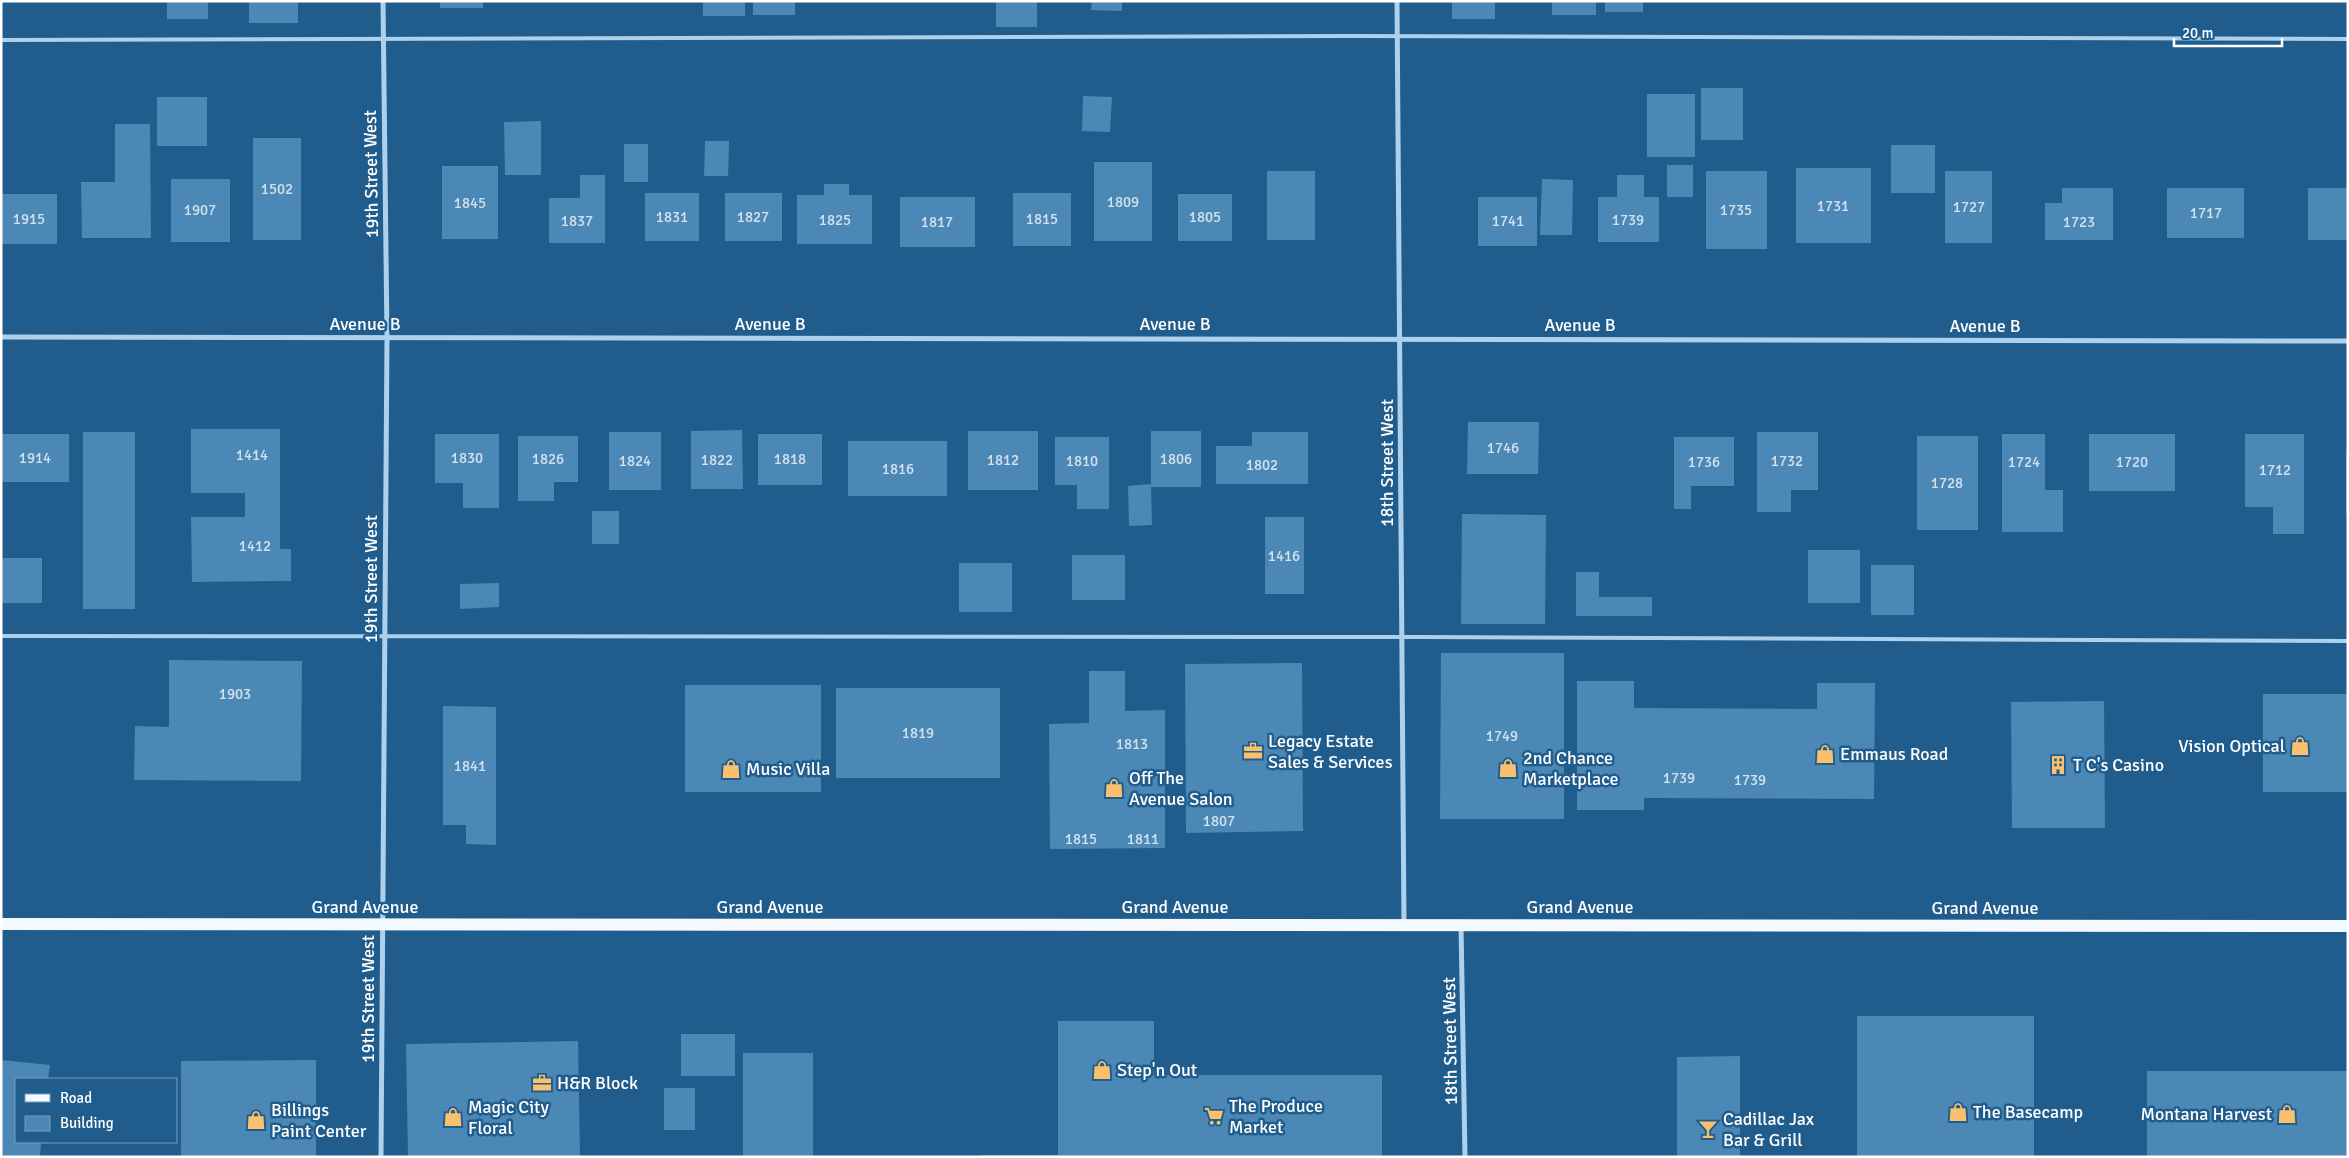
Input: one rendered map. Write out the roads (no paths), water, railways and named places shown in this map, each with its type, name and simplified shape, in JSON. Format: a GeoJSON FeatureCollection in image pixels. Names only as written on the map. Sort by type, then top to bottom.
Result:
{"type":"FeatureCollection","features":[{"type":"Feature","properties":{"kind":"main road","name":"Grand Avenue"},"geometry":{"type":"LineString","coordinates":[[1,924],[2348,926]]}},
{"type":"Feature","properties":{"kind":"street","name":"19th Street West"},"geometry":{"type":"LineString","coordinates":[[381,1157],[387,338],[382,1]]}},
{"type":"Feature","properties":{"kind":"street","name":"18th Street West"},"geometry":{"type":"LineString","coordinates":[[1397,1],[1404,924]]}},
{"type":"Feature","properties":{"kind":"street","name":"Avenue B"},"geometry":{"type":"LineString","coordinates":[[1,337],[2348,341]]}},
{"type":"Feature","properties":{"kind":"street","name":"18th Street West"},"geometry":{"type":"LineString","coordinates":[[1461,924],[1466,1157]]}},
{"type":"Feature","properties":{"kind":"lane"},"geometry":{"type":"LineString","coordinates":[[1,40],[1397,36],[2348,39]]}},
{"type":"Feature","properties":{"kind":"lane"},"geometry":{"type":"LineString","coordinates":[[1,636],[1402,637],[2348,641]]}},
{"type":"Feature","properties":{"kind":"place","name":"Vision Optical"},"geometry":{"type":"Point","coordinates":[2300,746]}},
{"type":"Feature","properties":{"kind":"place","name":"Legacy Estate Sales & Services"},"geometry":{"type":"Point","coordinates":[1253,751]}},
{"type":"Feature","properties":{"kind":"place","name":"Emmaus Road"},"geometry":{"type":"Point","coordinates":[1825,754]}},
{"type":"Feature","properties":{"kind":"place","name":"T C's Casino"},"geometry":{"type":"Point","coordinates":[2058,765]}},
{"type":"Feature","properties":{"kind":"place","name":"2nd Chance Marketplace"},"geometry":{"type":"Point","coordinates":[1508,768]}},
{"type":"Feature","properties":{"kind":"place","name":"Music Villa"},"geometry":{"type":"Point","coordinates":[731,769]}},
{"type":"Feature","properties":{"kind":"place","name":"Off The Avenue Salon"},"geometry":{"type":"Point","coordinates":[1114,788]}},
{"type":"Feature","properties":{"kind":"place","name":"Step'n Out"},"geometry":{"type":"Point","coordinates":[1102,1070]}},
{"type":"Feature","properties":{"kind":"place","name":"H&R Block"},"geometry":{"type":"Point","coordinates":[542,1083]}},
{"type":"Feature","properties":{"kind":"place","name":"The Basecamp"},"geometry":{"type":"Point","coordinates":[1958,1112]}},
{"type":"Feature","properties":{"kind":"place","name":"Montana Harvest"},"geometry":{"type":"Point","coordinates":[2287,1114]}},
{"type":"Feature","properties":{"kind":"place","name":"The Produce Market"},"geometry":{"type":"Point","coordinates":[1214,1116]}},
{"type":"Feature","properties":{"kind":"place","name":"Magic City Floral"},"geometry":{"type":"Point","coordinates":[453,1117]}},
{"type":"Feature","properties":{"kind":"place","name":"Billings Paint Center"},"geometry":{"type":"Point","coordinates":[256,1120]}},
{"type":"Feature","properties":{"kind":"place","name":"Cadillac Jax Bar & Grill"},"geometry":{"type":"Point","coordinates":[1708,1129]}}]}
